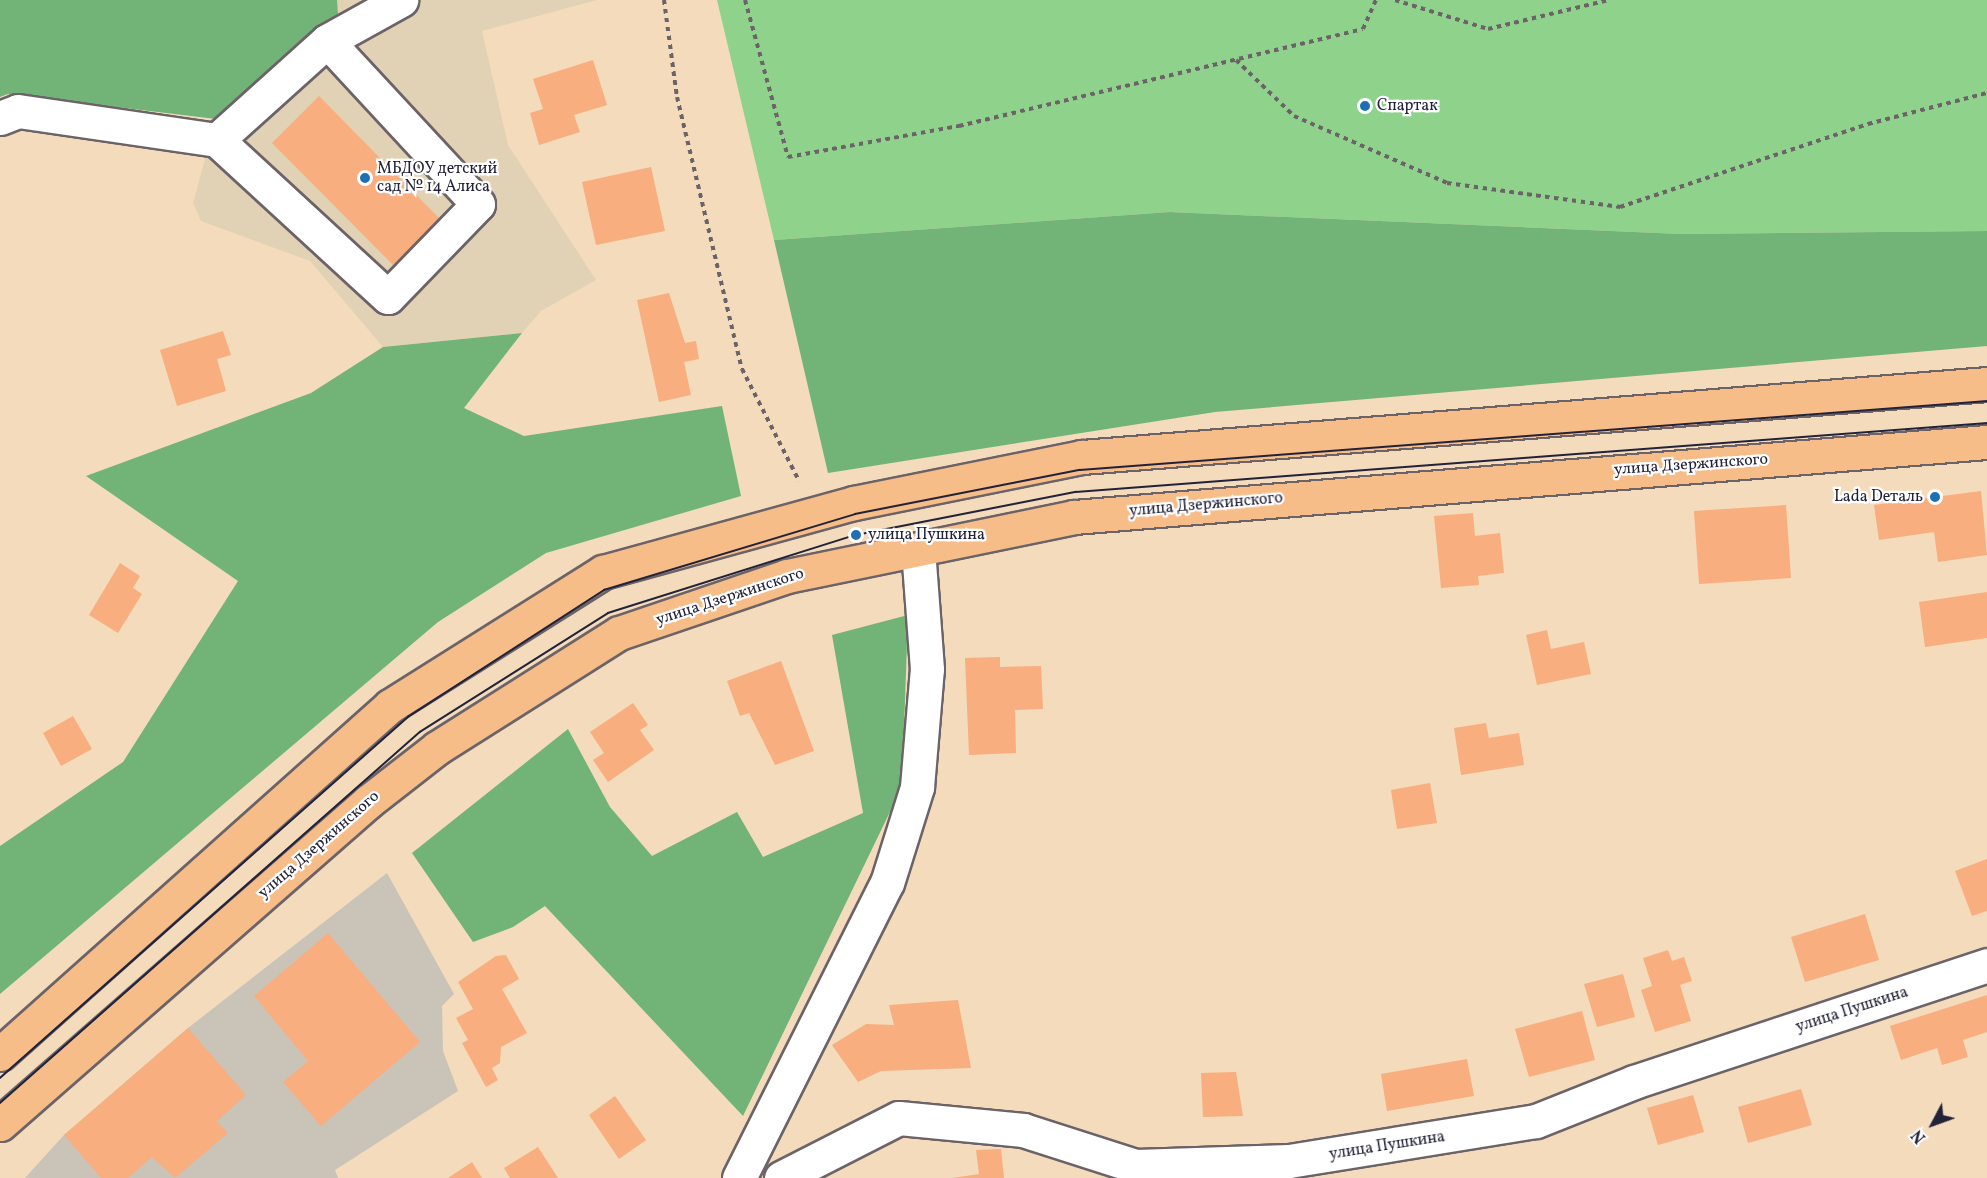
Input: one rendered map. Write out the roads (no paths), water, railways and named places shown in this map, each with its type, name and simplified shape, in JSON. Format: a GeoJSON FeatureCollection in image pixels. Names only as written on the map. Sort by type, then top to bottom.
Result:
{"type":"FeatureCollection","features":[{"type":"Feature","properties":{"kind":"main road"},"geometry":{"type":"LineString","coordinates":[[0,1054],[390,706],[603,572],[854,503],[1082,457],[1987,384]]}},
{"type":"Feature","properties":{"kind":"main road","name":"улица Дзержинского"},"geometry":{"type":"LineString","coordinates":[[0,1124],[369,801],[437,748],[619,633],[787,576],[1074,517],[1987,442]]}},
{"type":"Feature","properties":{"kind":"street"},"geometry":{"type":"LineString","coordinates":[[217,140],[327,41],[401,0]]}},
{"type":"Feature","properties":{"kind":"street"},"geometry":{"type":"LineString","coordinates":[[0,118],[18,111],[217,140],[388,297],[478,204],[327,41]]}},
{"type":"Feature","properties":{"kind":"street"},"geometry":{"type":"LineString","coordinates":[[739,1178],[887,883],[917,787],[927,669],[918,549]]}},
{"type":"Feature","properties":{"kind":"street","name":"улица Пушкина"},"geometry":{"type":"LineString","coordinates":[[781,1178],[898,1118],[1023,1130],[1135,1166],[1289,1161],[1536,1121],[1634,1082],[1987,965]]}},
{"type":"Feature","properties":{"kind":"tram line"},"geometry":{"type":"LineString","coordinates":[[0,1078],[408,717],[604,590],[855,514],[1080,470],[1987,401]]}},
{"type":"Feature","properties":{"kind":"tram line"},"geometry":{"type":"LineString","coordinates":[[0,1103],[420,732],[608,613],[856,535],[1076,492],[1987,423]]}},
{"type":"Feature","properties":{"kind":"place","name":"Спартак"},"geometry":{"type":"Point","coordinates":[1365,106]}},
{"type":"Feature","properties":{"kind":"place","name":"МБДОУ детский сад № 14 Алиса"},"geometry":{"type":"Point","coordinates":[365,178]}},
{"type":"Feature","properties":{"kind":"place","name":"Lada Dеталь"},"geometry":{"type":"Point","coordinates":[1935,497]}},
{"type":"Feature","properties":{"kind":"place","name":"улица Пушкина"},"geometry":{"type":"Point","coordinates":[856,535]}}]}
